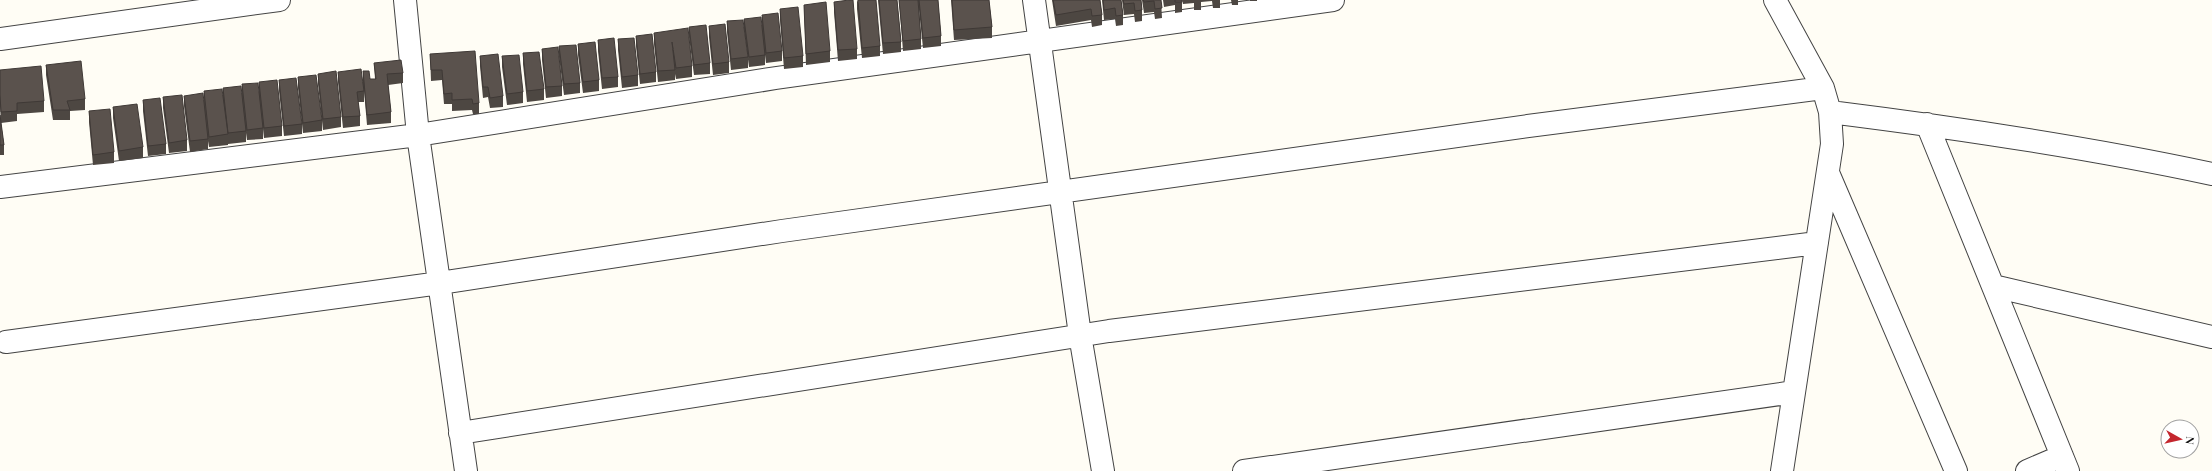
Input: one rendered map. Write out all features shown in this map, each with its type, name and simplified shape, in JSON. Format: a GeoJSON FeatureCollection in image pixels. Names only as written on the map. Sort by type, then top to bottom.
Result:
{"type":"FeatureCollection","features":[{"type":"Feature","properties":{"kind":"street"},"geometry":{"type":"LineString","coordinates":[[0,39],[279,0]]}},
{"type":"Feature","properties":{"kind":"street"},"geometry":{"type":"LineString","coordinates":[[404,0],[418,135],[466,471]]}},
{"type":"Feature","properties":{"kind":"street"},"geometry":{"type":"LineString","coordinates":[[1034,0],[1062,193],[1080,335],[1103,471]]}},
{"type":"Feature","properties":{"kind":"street"},"geometry":{"type":"LineString","coordinates":[[0,187],[418,135],[776,78],[1333,0]]}},
{"type":"Feature","properties":{"kind":"street"},"geometry":{"type":"LineString","coordinates":[[1775,0],[1822,88],[1830,112],[1832,144],[1829,175],[1782,471]]}},
{"type":"Feature","properties":{"kind":"street"},"geometry":{"type":"LineString","coordinates":[[6,342],[440,283],[782,231],[1062,193],[1528,126],[1822,88]]}},
{"type":"Feature","properties":{"kind":"street"},"geometry":{"type":"LineString","coordinates":[[1830,112],[1927,124],[2141,159],[2212,174]]}},
{"type":"Feature","properties":{"kind":"street"},"geometry":{"type":"LineString","coordinates":[[1927,124],[2065,464],[2026,471]]}},
{"type":"Feature","properties":{"kind":"street"},"geometry":{"type":"LineString","coordinates":[[1829,175],[1956,471]]}},
{"type":"Feature","properties":{"kind":"street"},"geometry":{"type":"LineString","coordinates":[[460,433],[1080,335],[1817,243]]}},
{"type":"Feature","properties":{"kind":"street"},"geometry":{"type":"LineString","coordinates":[[1993,286],[2212,336]]}},
{"type":"Feature","properties":{"kind":"street"},"geometry":{"type":"LineString","coordinates":[[1244,471],[1794,392]]}},
{"type":"Feature","properties":{"kind":"building"},"geometry":{"type":"Polygon","coordinates":[[[853,0],[857,49],[838,50],[834,2],[853,0]]]}},
{"type":"Feature","properties":{"kind":"building"},"geometry":{"type":"Polygon","coordinates":[[[858,0],[876,0],[880,46],[862,48],[858,0]]]}},
{"type":"Feature","properties":{"kind":"building"},"geometry":{"type":"Polygon","coordinates":[[[879,0],[897,0],[901,42],[883,43],[879,0]]]}},
{"type":"Feature","properties":{"kind":"building"},"geometry":{"type":"Polygon","coordinates":[[[899,0],[918,0],[921,39],[903,41],[899,0]]]}},
{"type":"Feature","properties":{"kind":"building"},"geometry":{"type":"Polygon","coordinates":[[[919,0],[938,0],[941,36],[923,38],[919,0]]]}},
{"type":"Feature","properties":{"kind":"building"},"geometry":{"type":"Polygon","coordinates":[[[952,0],[989,0],[992,27],[954,30],[952,0]]]}},
{"type":"Feature","properties":{"kind":"building"},"geometry":{"type":"Polygon","coordinates":[[[1053,0],[1100,0],[1102,15],[1092,16],[1091,9],[1056,15],[1053,0]]]}},
{"type":"Feature","properties":{"kind":"building"},"geometry":{"type":"Polygon","coordinates":[[[1103,0],[1121,0],[1123,15],[1116,16],[1115,8],[1104,10],[1103,0]]]}},
{"type":"Feature","properties":{"kind":"building"},"geometry":{"type":"Polygon","coordinates":[[[1123,0],[1141,0],[1142,10],[1135,11],[1134,3],[1124,4],[1123,0]]]}},
{"type":"Feature","properties":{"kind":"building"},"geometry":{"type":"Polygon","coordinates":[[[1143,0],[1161,0],[1162,8],[1155,9],[1154,1],[1144,2],[1143,0]]]}},
{"type":"Feature","properties":{"kind":"building"},"geometry":{"type":"Polygon","coordinates":[[[1175,0],[1182,0],[1182,2],[1175,2],[1175,0]]]}},
{"type":"Feature","properties":{"kind":"building"},"geometry":{"type":"Polygon","coordinates":[[[826,2],[830,51],[806,54],[804,5],[826,2]]]}},
{"type":"Feature","properties":{"kind":"building"},"geometry":{"type":"Polygon","coordinates":[[[798,7],[803,56],[784,58],[780,9],[798,7]]]}},
{"type":"Feature","properties":{"kind":"building"},"geometry":{"type":"Polygon","coordinates":[[[778,13],[782,51],[766,53],[762,15],[778,13]]]}},
{"type":"Feature","properties":{"kind":"building"},"geometry":{"type":"Polygon","coordinates":[[[761,17],[765,55],[749,57],[744,19],[761,17]]]}},
{"type":"Feature","properties":{"kind":"building"},"geometry":{"type":"Polygon","coordinates":[[[743,20],[748,57],[731,59],[727,21],[743,20]]]}},
{"type":"Feature","properties":{"kind":"building"},"geometry":{"type":"Polygon","coordinates":[[[725,24],[729,62],[713,64],[709,26],[725,24]]]}},
{"type":"Feature","properties":{"kind":"building"},"geometry":{"type":"Polygon","coordinates":[[[706,25],[710,63],[694,65],[689,27],[706,25]]]}},
{"type":"Feature","properties":{"kind":"building"},"geometry":{"type":"Polygon","coordinates":[[[688,28],[692,66],[676,68],[672,42],[675,70],[658,71],[654,33],[688,28]]]}},
{"type":"Feature","properties":{"kind":"building"},"geometry":{"type":"Polygon","coordinates":[[[652,34],[656,72],[640,74],[636,36],[652,34]]]}},
{"type":"Feature","properties":{"kind":"building"},"geometry":{"type":"Polygon","coordinates":[[[614,38],[618,77],[602,78],[598,40],[614,38]]]}},
{"type":"Feature","properties":{"kind":"building"},"geometry":{"type":"Polygon","coordinates":[[[634,38],[638,75],[622,77],[618,39],[634,38]]]}},
{"type":"Feature","properties":{"kind":"building"},"geometry":{"type":"Polygon","coordinates":[[[595,42],[599,80],[583,82],[578,44],[595,42]]]}},
{"type":"Feature","properties":{"kind":"building"},"geometry":{"type":"Polygon","coordinates":[[[576,45],[580,83],[564,84],[559,46],[576,45]]]}},
{"type":"Feature","properties":{"kind":"building"},"geometry":{"type":"Polygon","coordinates":[[[558,47],[562,86],[546,87],[542,49],[558,47]]]}},
{"type":"Feature","properties":{"kind":"building"},"geometry":{"type":"Polygon","coordinates":[[[475,51],[479,103],[473,104],[472,99],[452,100],[452,93],[444,94],[442,70],[431,70],[430,54],[475,51]]]}},
{"type":"Feature","properties":{"kind":"building"},"geometry":{"type":"Polygon","coordinates":[[[539,52],[544,89],[527,91],[523,53],[539,52]]]}},
{"type":"Feature","properties":{"kind":"building"},"geometry":{"type":"Polygon","coordinates":[[[498,54],[503,96],[490,98],[488,87],[483,87],[480,56],[498,54]]]}},
{"type":"Feature","properties":{"kind":"building"},"geometry":{"type":"Polygon","coordinates":[[[519,55],[523,92],[507,94],[502,56],[519,55]]]}},
{"type":"Feature","properties":{"kind":"building"},"geometry":{"type":"Polygon","coordinates":[[[401,60],[403,73],[387,74],[391,112],[367,115],[363,71],[369,71],[370,79],[376,79],[374,63],[401,60]]]}},
{"type":"Feature","properties":{"kind":"building"},"geometry":{"type":"Polygon","coordinates":[[[81,61],[85,99],[67,101],[70,110],[53,110],[46,65],[81,61]]]}},
{"type":"Feature","properties":{"kind":"building"},"geometry":{"type":"Polygon","coordinates":[[[41,66],[44,101],[17,103],[17,111],[1,112],[0,70],[41,66]]]}},
{"type":"Feature","properties":{"kind":"building"},"geometry":{"type":"Polygon","coordinates":[[[361,69],[364,91],[357,92],[360,116],[343,117],[338,72],[361,69]]]}},
{"type":"Feature","properties":{"kind":"building"},"geometry":{"type":"Polygon","coordinates":[[[336,71],[341,117],[323,119],[318,74],[336,71]]]}},
{"type":"Feature","properties":{"kind":"building"},"geometry":{"type":"Polygon","coordinates":[[[316,75],[322,120],[303,123],[298,77],[316,75]]]}},
{"type":"Feature","properties":{"kind":"building"},"geometry":{"type":"Polygon","coordinates":[[[296,78],[302,124],[284,126],[279,80],[296,78]]]}},
{"type":"Feature","properties":{"kind":"building"},"geometry":{"type":"Polygon","coordinates":[[[277,80],[282,126],[264,128],[259,82],[277,80]]]}},
{"type":"Feature","properties":{"kind":"building"},"geometry":{"type":"Polygon","coordinates":[[[258,83],[263,128],[247,130],[242,84],[258,83]]]}},
{"type":"Feature","properties":{"kind":"building"},"geometry":{"type":"Polygon","coordinates":[[[241,86],[246,131],[228,133],[223,88],[241,86]]]}},
{"type":"Feature","properties":{"kind":"building"},"geometry":{"type":"Polygon","coordinates":[[[222,89],[228,134],[209,137],[204,91],[222,89]]]}},
{"type":"Feature","properties":{"kind":"building"},"geometry":{"type":"Polygon","coordinates":[[[203,93],[208,139],[190,141],[184,96],[203,93]]]}},
{"type":"Feature","properties":{"kind":"building"},"geometry":{"type":"Polygon","coordinates":[[[182,95],[187,140],[169,143],[163,97],[182,95]]]}},
{"type":"Feature","properties":{"kind":"building"},"geometry":{"type":"Polygon","coordinates":[[[160,98],[166,144],[148,146],[143,100],[160,98]]]}},
{"type":"Feature","properties":{"kind":"building"},"geometry":{"type":"Polygon","coordinates":[[[137,104],[143,147],[119,151],[113,107],[137,104]]]}},
{"type":"Feature","properties":{"kind":"building"},"geometry":{"type":"Polygon","coordinates":[[[110,109],[114,152],[93,155],[89,111],[110,109]]]}},
{"type":"Feature","properties":{"kind":"building"},"geometry":{"type":"Polygon","coordinates":[[[0,115],[4,145],[0,145],[0,115]]]}}]}
